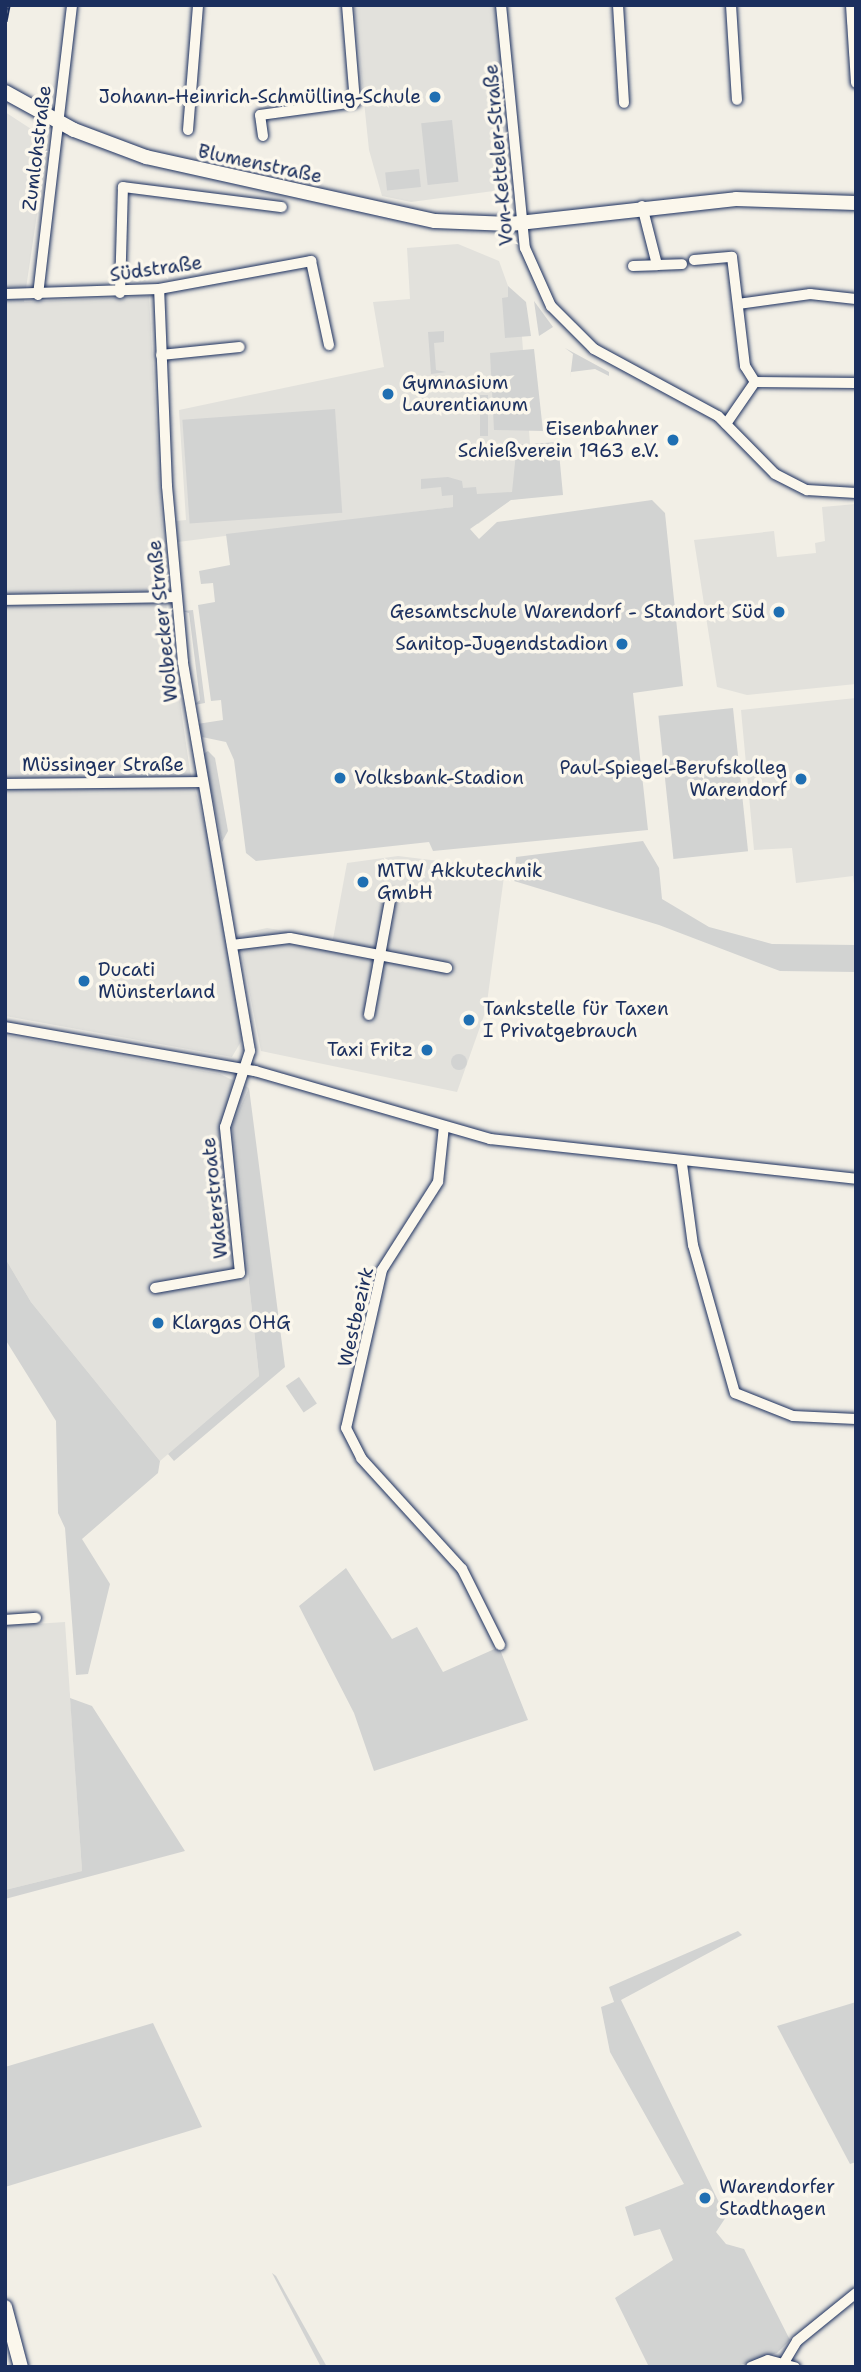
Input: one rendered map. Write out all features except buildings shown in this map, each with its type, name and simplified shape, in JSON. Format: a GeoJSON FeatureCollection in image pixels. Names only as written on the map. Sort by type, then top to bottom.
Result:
{"type":"FeatureCollection","features":[{"type":"Feature","properties":{"kind":"street","name":"Zumlohstraße"},"geometry":{"type":"LineString","coordinates":[[38,295],[72,5]]}},
{"type":"Feature","properties":{"kind":"street"},"geometry":{"type":"LineString","coordinates":[[188,130],[198,5]]}},
{"type":"Feature","properties":{"kind":"street"},"geometry":{"type":"LineString","coordinates":[[263,136],[260,115],[355,102],[347,5]]}},
{"type":"Feature","properties":{"kind":"street","name":"Von-Ketteler-Straße"},"geometry":{"type":"LineString","coordinates":[[501,5],[521,223],[531,272],[573,331],[603,355],[726,424],[775,474],[807,490],[856,494]]}},
{"type":"Feature","properties":{"kind":"street"},"geometry":{"type":"LineString","coordinates":[[618,5],[624,103]]}},
{"type":"Feature","properties":{"kind":"street"},"geometry":{"type":"LineString","coordinates":[[731,5],[737,100]]}},
{"type":"Feature","properties":{"kind":"street"},"geometry":{"type":"LineString","coordinates":[[851,5],[856,83]]}},
{"type":"Feature","properties":{"kind":"street","name":"Blumenstraße"},"geometry":{"type":"LineString","coordinates":[[5,92],[58,122],[158,161],[373,209],[449,223],[521,223],[642,206],[736,199],[856,203]]}},
{"type":"Feature","properties":{"kind":"street"},"geometry":{"type":"LineString","coordinates":[[120,293],[123,187],[282,207]]}},
{"type":"Feature","properties":{"kind":"street"},"geometry":{"type":"LineString","coordinates":[[642,206],[657,265]]}},
{"type":"Feature","properties":{"kind":"street"},"geometry":{"type":"LineString","coordinates":[[694,260],[732,257],[745,366],[755,382]]}},
{"type":"Feature","properties":{"kind":"street","name":"Südstraße"},"geometry":{"type":"LineString","coordinates":[[5,294],[120,293],[159,289],[311,261],[329,345]]}},
{"type":"Feature","properties":{"kind":"street"},"geometry":{"type":"LineString","coordinates":[[633,266],[682,264]]}},
{"type":"Feature","properties":{"kind":"street","name":"Wolbecker Straße"},"geometry":{"type":"LineString","coordinates":[[159,289],[176,597],[201,782],[250,1043],[245,1070]]}},
{"type":"Feature","properties":{"kind":"street"},"geometry":{"type":"LineString","coordinates":[[738,304],[810,294],[856,299]]}},
{"type":"Feature","properties":{"kind":"street"},"geometry":{"type":"LineString","coordinates":[[161,355],[240,347]]}},
{"type":"Feature","properties":{"kind":"street"},"geometry":{"type":"LineString","coordinates":[[726,424],[755,382]]}},
{"type":"Feature","properties":{"kind":"street"},"geometry":{"type":"LineString","coordinates":[[755,382],[856,383]]}},
{"type":"Feature","properties":{"kind":"street"},"geometry":{"type":"LineString","coordinates":[[5,600],[176,597]]}},
{"type":"Feature","properties":{"kind":"street","name":"Müssinger Straße"},"geometry":{"type":"LineString","coordinates":[[5,783],[201,782]]}},
{"type":"Feature","properties":{"kind":"street"},"geometry":{"type":"LineString","coordinates":[[369,1015],[391,895]]}},
{"type":"Feature","properties":{"kind":"street"},"geometry":{"type":"LineString","coordinates":[[232,945],[279,937],[447,968]]}},
{"type":"Feature","properties":{"kind":"street"},"geometry":{"type":"LineString","coordinates":[[5,1027],[245,1070],[503,1141],[682,1164],[856,1179]]}},
{"type":"Feature","properties":{"kind":"street","name":"Waterstroate"},"geometry":{"type":"LineString","coordinates":[[155,1288],[240,1273],[225,1127],[245,1070]]}},
{"type":"Feature","properties":{"kind":"street","name":"Westbezirk"},"geometry":{"type":"LineString","coordinates":[[444,1126],[438,1182],[382,1270],[346,1428],[361,1458],[462,1569],[500,1645]]}},
{"type":"Feature","properties":{"kind":"street"},"geometry":{"type":"LineString","coordinates":[[682,1164],[693,1245],[735,1393],[793,1416],[856,1419]]}},
{"type":"Feature","properties":{"kind":"street"},"geometry":{"type":"LineString","coordinates":[[5,1620],[36,1618]]}},
{"type":"Feature","properties":{"kind":"street"},"geometry":{"type":"LineString","coordinates":[[751,2367],[790,2364],[797,2341],[856,2294]]}},
{"type":"Feature","properties":{"kind":"street"},"geometry":{"type":"LineString","coordinates":[[5,2307],[21,2367]]}},
{"type":"Feature","properties":{"kind":"shaded area","name":"Johann-Heinrich-Schmülling-Schule"},"geometry":{"type":"Polygon","coordinates":[[[354,5],[496,5],[510,132],[503,137],[501,190],[411,202],[382,196],[369,150],[354,5]]]}},
{"type":"Feature","properties":{"kind":"shaded area"},"geometry":{"type":"Polygon","coordinates":[[[5,112],[48,140],[24,302],[149,296],[167,613],[190,771],[215,863],[243,1038],[232,1057],[5,1016],[5,112]]]}},
{"type":"Feature","properties":{"kind":"shaded area"},"geometry":{"type":"Polygon","coordinates":[[[452,120],[458,182],[428,185],[421,123],[452,120]]]}},
{"type":"Feature","properties":{"kind":"shaded area"},"geometry":{"type":"Polygon","coordinates":[[[419,169],[421,187],[387,190],[385,173],[419,169]]]}},
{"type":"Feature","properties":{"kind":"shaded area","name":"Gymnasium Laurentianum"},"geometry":{"type":"Polygon","coordinates":[[[458,244],[499,261],[508,286],[522,337],[534,497],[510,500],[478,524],[461,506],[178,542],[176,521],[186,520],[179,410],[384,367],[373,302],[410,299],[407,248],[458,244]]]}},
{"type":"Feature","properties":{"kind":"shaded area"},"geometry":{"type":"Polygon","coordinates":[[[508,286],[526,302],[531,336],[505,338],[502,298],[508,297],[508,286]]]}},
{"type":"Feature","properties":{"kind":"shaded area"},"geometry":{"type":"Polygon","coordinates":[[[534,301],[553,327],[539,336],[534,301]]]}},
{"type":"Feature","properties":{"kind":"shaded area"},"geometry":{"type":"Polygon","coordinates":[[[444,331],[444,342],[434,343],[436,370],[446,372],[431,374],[428,332],[444,331]]]}},
{"type":"Feature","properties":{"kind":"shaded area"},"geometry":{"type":"Polygon","coordinates":[[[565,348],[609,372],[609,376],[595,369],[571,372],[570,379],[573,354],[565,348]]]}},
{"type":"Feature","properties":{"kind":"shaded area"},"geometry":{"type":"Polygon","coordinates":[[[534,349],[543,431],[494,430],[490,353],[534,349]]]}},
{"type":"Feature","properties":{"kind":"shaded area"},"geometry":{"type":"Polygon","coordinates":[[[480,395],[488,395],[488,436],[480,436],[480,395]]]}},
{"type":"Feature","properties":{"kind":"shaded area"},"geometry":{"type":"Polygon","coordinates":[[[335,409],[342,513],[190,523],[182,420],[335,409]]]}},
{"type":"Feature","properties":{"kind":"shaded area"},"geometry":{"type":"Polygon","coordinates":[[[558,442],[563,495],[511,500],[470,529],[479,539],[497,522],[652,500],[665,513],[683,686],[633,693],[648,830],[433,851],[429,842],[256,861],[246,853],[234,760],[226,742],[202,737],[197,724],[223,720],[221,700],[211,701],[198,605],[215,602],[213,583],[201,584],[199,571],[230,565],[226,534],[453,507],[453,495],[442,496],[441,487],[421,489],[421,479],[448,477],[462,481],[463,488],[476,487],[477,494],[512,492],[516,453],[485,453],[484,447],[558,442]]]}},
{"type":"Feature","properties":{"kind":"shaded area","name":"Gesamtschule Warendorf - Standort Süd"},"geometry":{"type":"Polygon","coordinates":[[[856,504],[856,684],[747,695],[717,687],[694,540],[774,531],[777,557],[816,553],[815,543],[825,541],[822,507],[856,504]]]}},
{"type":"Feature","properties":{"kind":"shaded area"},"geometry":{"type":"Polygon","coordinates":[[[193,610],[205,703],[194,705],[200,700],[189,613],[182,611],[193,610]]]}},
{"type":"Feature","properties":{"kind":"shaded area","name":"Paul-Spiegel-Berufskolleg Warendorf"},"geometry":{"type":"Polygon","coordinates":[[[856,698],[856,899],[853,876],[796,883],[792,848],[754,850],[741,710],[856,698]]]}},
{"type":"Feature","properties":{"kind":"shaded area"},"geometry":{"type":"Polygon","coordinates":[[[733,708],[748,851],[673,859],[658,716],[733,708]]]}},
{"type":"Feature","properties":{"kind":"shaded area"},"geometry":{"type":"Polygon","coordinates":[[[208,751],[215,758],[228,831],[222,842],[203,754],[208,751]]]}},
{"type":"Feature","properties":{"kind":"shaded area"},"geometry":{"type":"Polygon","coordinates":[[[643,841],[659,868],[662,899],[709,927],[772,944],[856,945],[856,972],[780,971],[659,925],[514,881],[516,857],[643,841]]]}},
{"type":"Feature","properties":{"kind":"shaded area"},"geometry":{"type":"Polygon","coordinates":[[[398,856],[505,869],[486,1010],[457,1092],[261,1051],[238,934],[267,928],[333,939],[347,863],[398,856]]]}},
{"type":"Feature","properties":{"kind":"shaded area"},"geometry":{"type":"Polygon","coordinates":[[[5,1035],[220,1074],[249,1088],[232,1125],[259,1376],[160,1461],[31,1302],[5,1258],[5,1035]]]}},
{"type":"Feature","properties":{"kind":"shaded area"},"geometry":{"type":"Polygon","coordinates":[[[459,1054],[467,1062],[459,1070],[451,1062],[459,1054]]]}},
{"type":"Feature","properties":{"kind":"shaded area"},"geometry":{"type":"Polygon","coordinates":[[[249,1088],[285,1367],[174,1461],[168,1454],[259,1376],[232,1125],[249,1088]]]}},
{"type":"Feature","properties":{"kind":"shaded area"},"geometry":{"type":"Polygon","coordinates":[[[5,1258],[31,1302],[160,1461],[158,1473],[82,1539],[110,1584],[88,1674],[76,1675],[65,1528],[58,1513],[56,1421],[5,1339],[5,1258]]]}},
{"type":"Feature","properties":{"kind":"shaded area"},"geometry":{"type":"Polygon","coordinates":[[[299,1377],[317,1404],[304,1412],[286,1386],[299,1377]]]}},
{"type":"Feature","properties":{"kind":"shaded area"},"geometry":{"type":"Polygon","coordinates":[[[346,1568],[392,1639],[417,1627],[443,1672],[499,1647],[528,1720],[374,1771],[354,1713],[299,1606],[346,1568]]]}},
{"type":"Feature","properties":{"kind":"shaded area"},"geometry":{"type":"Polygon","coordinates":[[[65,1622],[82,1871],[5,1890],[5,1626],[65,1622]]]}},
{"type":"Feature","properties":{"kind":"shaded area"},"geometry":{"type":"Polygon","coordinates":[[[70,1698],[92,1706],[185,1851],[5,1899],[5,1890],[82,1871],[70,1698]]]}},
{"type":"Feature","properties":{"kind":"shaded area"},"geometry":{"type":"Polygon","coordinates":[[[738,1931],[742,1935],[621,2000],[726,2217],[716,2232],[726,2244],[744,2249],[790,2340],[777,2353],[735,2367],[649,2367],[615,2298],[673,2260],[660,2229],[634,2236],[625,2207],[684,2184],[610,2052],[601,2007],[614,2002],[609,1987],[738,1931]]]}},
{"type":"Feature","properties":{"kind":"shaded area"},"geometry":{"type":"Polygon","coordinates":[[[856,2002],[856,2162],[850,2164],[777,2026],[856,2002]]]}},
{"type":"Feature","properties":{"kind":"shaded area"},"geometry":{"type":"Polygon","coordinates":[[[153,2023],[202,2127],[5,2187],[5,2067],[153,2023]]]}},
{"type":"Feature","properties":{"kind":"shaded area"},"geometry":{"type":"Polygon","coordinates":[[[272,2273],[276,2276],[327,2367],[321,2367],[272,2273]]]}},
{"type":"Feature","properties":{"kind":"railway"},"geometry":{"type":"LineString","coordinates":[[5,21],[8,5]]}},
{"type":"Feature","properties":{"kind":"place","name":"Johann-Heinrich-Schmülling-Schule"},"geometry":{"type":"Point","coordinates":[435,97]}},
{"type":"Feature","properties":{"kind":"place","name":"Gymnasium Laurentianum"},"geometry":{"type":"Point","coordinates":[388,394]}},
{"type":"Feature","properties":{"kind":"place","name":"Eisenbahner Schießverein 1963 e.V."},"geometry":{"type":"Point","coordinates":[673,440]}},
{"type":"Feature","properties":{"kind":"place","name":"Gesamtschule Warendorf - Standort Süd"},"geometry":{"type":"Point","coordinates":[779,612]}},
{"type":"Feature","properties":{"kind":"place","name":"Sanitop-Jugendstadion"},"geometry":{"type":"Point","coordinates":[622,644]}},
{"type":"Feature","properties":{"kind":"place","name":"Volksbank-Stadion"},"geometry":{"type":"Point","coordinates":[340,778]}},
{"type":"Feature","properties":{"kind":"place","name":"Paul-Spiegel-Berufskolleg Warendorf"},"geometry":{"type":"Point","coordinates":[801,779]}},
{"type":"Feature","properties":{"kind":"place","name":"MTW Akkutechnik GmbH"},"geometry":{"type":"Point","coordinates":[363,882]}},
{"type":"Feature","properties":{"kind":"place","name":"Ducati Münsterland"},"geometry":{"type":"Point","coordinates":[84,981]}},
{"type":"Feature","properties":{"kind":"place","name":"Tankstelle für Taxen I Privatgebrauch"},"geometry":{"type":"Point","coordinates":[469,1020]}},
{"type":"Feature","properties":{"kind":"place","name":"Taxi Fritz"},"geometry":{"type":"Point","coordinates":[427,1050]}},
{"type":"Feature","properties":{"kind":"place","name":"Klargas OHG"},"geometry":{"type":"Point","coordinates":[158,1323]}},
{"type":"Feature","properties":{"kind":"place","name":"Warendorfer Stadthagen"},"geometry":{"type":"Point","coordinates":[705,2198]}}]}
